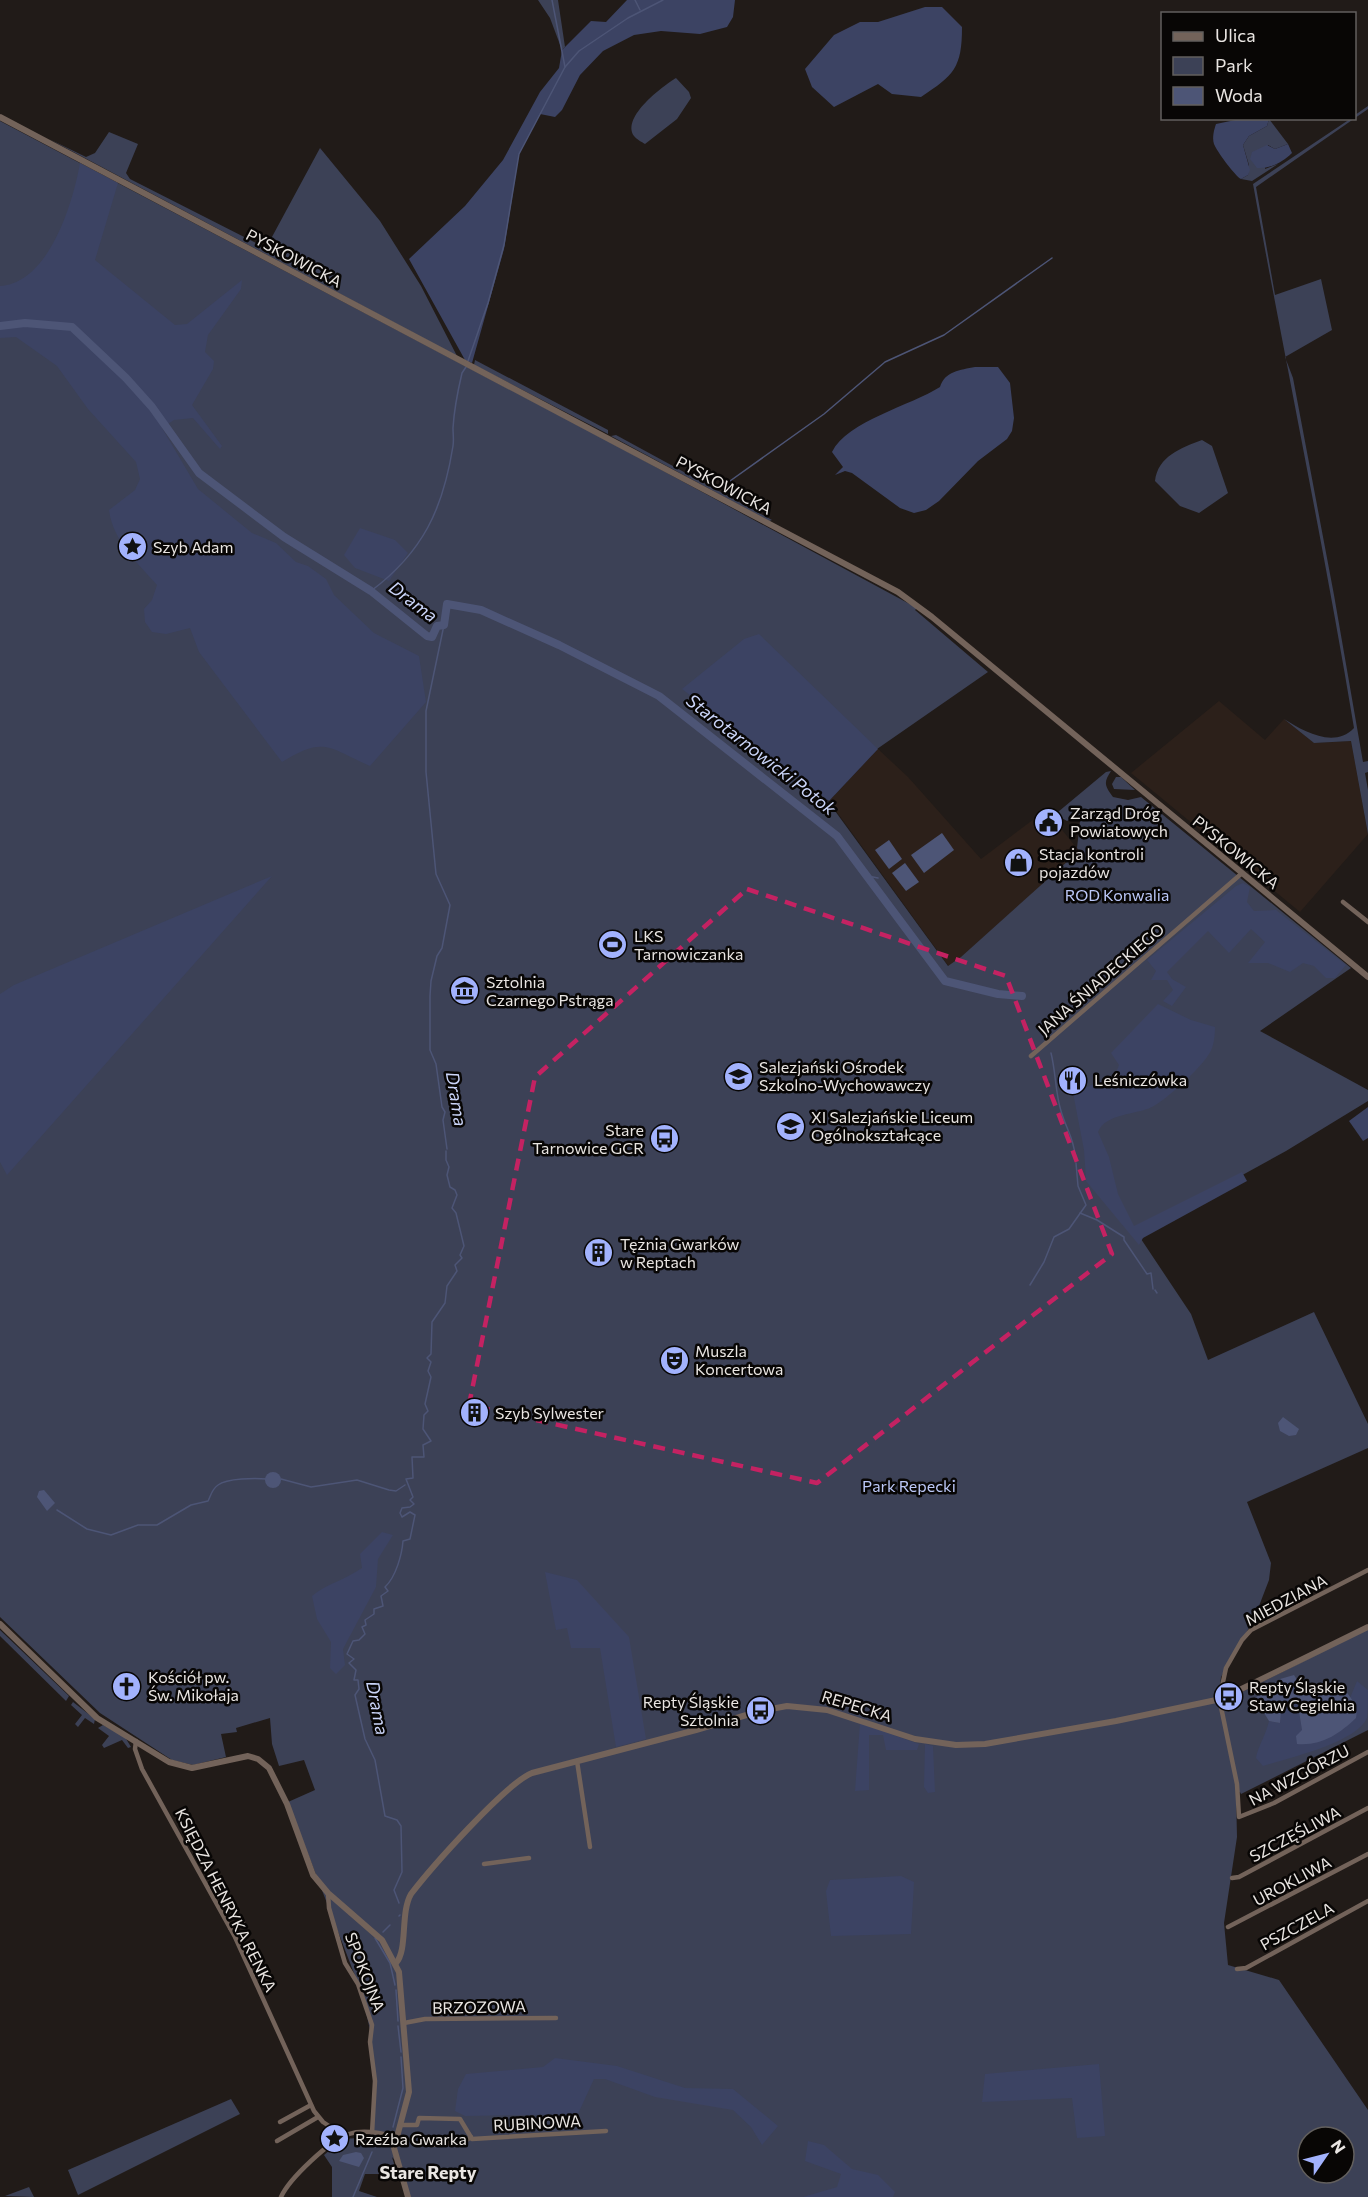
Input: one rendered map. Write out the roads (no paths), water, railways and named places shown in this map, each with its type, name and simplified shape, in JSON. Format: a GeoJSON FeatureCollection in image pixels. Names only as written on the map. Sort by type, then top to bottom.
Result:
{"type":"FeatureCollection","features":[{"type":"Feature","properties":{"kind":"street","name":"PYSKOWICKA"},"geometry":{"type":"LineString","coordinates":[[0,117],[898,592],[932,617],[1241,874],[1368,976]]}},
{"type":"Feature","properties":{"kind":"street","name":"JANA ŚNIADECKIEGO"},"geometry":{"type":"LineString","coordinates":[[1031,1056],[1241,874]]}},
{"type":"Feature","properties":{"kind":"street"},"geometry":{"type":"LineString","coordinates":[[1344,902],[1368,922]]}},
{"type":"Feature","properties":{"kind":"street","name":"MIEDZIANA"},"geometry":{"type":"LineString","coordinates":[[1239,1817],[1237,1784],[1221,1699],[1226,1668],[1242,1640],[1251,1630],[1368,1570]]}},
{"type":"Feature","properties":{"kind":"street"},"geometry":{"type":"LineString","coordinates":[[0,1624],[97,1718],[169,1762],[186,1768],[244,1757],[262,1761],[279,1785],[308,1863],[328,1893],[376,1934],[396,1963],[404,2023],[409,2092],[396,2137],[395,2155],[408,2197]]}},
{"type":"Feature","properties":{"kind":"street","name":"REPECKA"},"geometry":{"type":"LineString","coordinates":[[396,1963],[401,1955],[406,1903],[416,1888],[514,1783],[532,1773],[760,1711],[788,1706],[812,1707],[840,1713],[924,1741],[971,1745],[1116,1721],[1221,1699],[1368,1627]]}},
{"type":"Feature","properties":{"kind":"street","name":"KSIĘDZA HENRYKA RENKA"},"geometry":{"type":"LineString","coordinates":[[136,1741],[135,1749],[142,1769],[230,1928],[311,2104],[318,2117],[344,2136]]}},
{"type":"Feature","properties":{"kind":"street","name":"NA WZGÓRZU"},"geometry":{"type":"LineString","coordinates":[[1239,1817],[1274,1803],[1368,1752]]}},
{"type":"Feature","properties":{"kind":"street"},"geometry":{"type":"LineString","coordinates":[[578,1761],[590,1847]]}},
{"type":"Feature","properties":{"kind":"street","name":"SZCZĘŚLIWA"},"geometry":{"type":"LineString","coordinates":[[1232,1878],[1239,1877],[1368,1808]]}},
{"type":"Feature","properties":{"kind":"street","name":"UROKLIWA"},"geometry":{"type":"LineString","coordinates":[[1228,1927],[1368,1854]]}},
{"type":"Feature","properties":{"kind":"street"},"geometry":{"type":"LineString","coordinates":[[484,1864],[529,1858]]}},
{"type":"Feature","properties":{"kind":"street","name":"SPOKOJNA"},"geometry":{"type":"LineString","coordinates":[[328,1893],[329,1908],[345,1963],[358,1984],[372,2025],[370,2042],[375,2081],[372,2133]]}},
{"type":"Feature","properties":{"kind":"street","name":"PSZCZELA"},"geometry":{"type":"LineString","coordinates":[[1237,1969],[1246,1968],[1368,1901]]}},
{"type":"Feature","properties":{"kind":"street"},"geometry":{"type":"LineString","coordinates":[[230,1928],[243,1922]]}},
{"type":"Feature","properties":{"kind":"street","name":"BRZOZOWA"},"geometry":{"type":"LineString","coordinates":[[404,2023],[425,2019],[556,2018]]}},
{"type":"Feature","properties":{"kind":"street"},"geometry":{"type":"LineString","coordinates":[[280,2122],[311,2104]]}},
{"type":"Feature","properties":{"kind":"street"},"geometry":{"type":"LineString","coordinates":[[277,2141],[318,2117]]}},
{"type":"Feature","properties":{"kind":"street","name":"RUBINOWA"},"geometry":{"type":"LineString","coordinates":[[400,2125],[417,2125],[418,2118],[460,2119],[471,2137]]}},
{"type":"Feature","properties":{"kind":"street","name":"RUBINOWA"},"geometry":{"type":"LineString","coordinates":[[431,2145],[464,2142],[471,2137],[606,2131]]}},
{"type":"Feature","properties":{"kind":"street"},"geometry":{"type":"LineString","coordinates":[[281,2197],[301,2171],[344,2136],[372,2133],[396,2137]]}},
{"type":"Feature","properties":{"kind":"water"},"geometry":{"type":"Polygon","coordinates":[[[942,833],[954,850],[924,873],[911,855],[942,833]]]}},
{"type":"Feature","properties":{"kind":"water"},"geometry":{"type":"Polygon","coordinates":[[[889,840],[902,859],[889,869],[875,850],[889,840]]]}},
{"type":"Feature","properties":{"kind":"water"},"geometry":{"type":"Polygon","coordinates":[[[905,863],[919,882],[906,891],[892,873],[905,863]]]}},
{"type":"Feature","properties":{"kind":"water"},"geometry":{"type":"Polygon","coordinates":[[[1283,1417],[1299,1429],[1296,1435],[1289,1436],[1280,1431],[1278,1423],[1283,1417]]]}},
{"type":"Feature","properties":{"kind":"water"},"geometry":{"type":"Polygon","coordinates":[[[270,1472],[276,1472],[281,1480],[279,1486],[270,1488],[265,1483],[265,1477],[270,1472]]]}},
{"type":"Feature","properties":{"kind":"water"},"geometry":{"type":"Polygon","coordinates":[[[44,1490],[55,1503],[47,1511],[37,1497],[39,1491],[44,1490]]]}},
{"type":"Feature","properties":{"kind":"water"},"geometry":{"type":"Polygon","coordinates":[[[1294,1675],[1301,1686],[1312,1694],[1339,1684],[1349,1695],[1356,1708],[1356,1718],[1330,1738],[1314,1743],[1297,1744],[1296,1736],[1302,1730],[1298,1705],[1293,1700],[1287,1701],[1281,1712],[1280,1723],[1269,1721],[1255,1698],[1280,1679],[1294,1675]]]}},
{"type":"Feature","properties":{"kind":"water"},"geometry":{"type":"Polygon","coordinates":[[[361,2153],[364,2158],[359,2167],[339,2161],[343,2155],[361,2153]]]}},
{"type":"Feature","properties":{"kind":"waterway"},"geometry":{"type":"LineString","coordinates":[[552,0],[565,67]]}},
{"type":"Feature","properties":{"kind":"waterway"},"geometry":{"type":"LineString","coordinates":[[635,0],[640,10]]}},
{"type":"Feature","properties":{"kind":"waterway"},"geometry":{"type":"LineString","coordinates":[[468,361],[488,303],[504,245],[519,154],[565,67],[579,51],[628,18],[663,0]]}},
{"type":"Feature","properties":{"kind":"waterway"},"geometry":{"type":"LineString","coordinates":[[723,486],[824,414],[885,362],[944,335],[1052,258]]}},
{"type":"Feature","properties":{"kind":"waterway","name":"Starotarnowicki Potok"},"geometry":{"type":"LineString","coordinates":[[0,326],[25,323],[72,327],[126,378],[152,407],[199,473],[284,537],[371,591],[427,636],[432,637],[437,626],[444,625],[447,604],[481,610],[559,645],[659,696],[837,836],[945,981],[998,994],[1022,996]]}},
{"type":"Feature","properties":{"kind":"waterway"},"geometry":{"type":"LineString","coordinates":[[371,591],[404,561],[428,528],[449,469],[456,400],[462,373],[466,367]]}},
{"type":"Feature","properties":{"kind":"waterway","name":"Drama"},"geometry":{"type":"LineString","coordinates":[[444,625],[426,711],[426,772],[436,874],[450,905],[442,948],[437,956],[431,981],[430,996],[430,1050],[436,1064],[442,1107],[445,1112],[443,1120],[447,1149]]}},
{"type":"Feature","properties":{"kind":"waterway"},"geometry":{"type":"LineString","coordinates":[[868,876],[878,878]]}},
{"type":"Feature","properties":{"kind":"waterway"},"geometry":{"type":"LineString","coordinates":[[1051,1053],[1059,1104],[1075,1155]]}},
{"type":"Feature","properties":{"kind":"waterway","name":"Drama"},"geometry":{"type":"LineString","coordinates":[[399,1903],[394,1890],[402,1872],[401,1826],[397,1820],[385,1816],[375,1760],[365,1739],[355,1695],[359,1689],[358,1680],[354,1680],[356,1670],[349,1663],[354,1659],[347,1654],[353,1641],[359,1640],[365,1634],[362,1627],[366,1625],[365,1620],[374,1614],[374,1609],[383,1606],[381,1596],[388,1591],[385,1587],[400,1559],[403,1541],[410,1539],[415,1515],[410,1512],[402,1517],[400,1513],[402,1508],[414,1504],[410,1500],[413,1497],[406,1479],[413,1478],[412,1457],[424,1457],[423,1445],[431,1441],[423,1429],[424,1415],[428,1411],[425,1404],[431,1377],[428,1371],[431,1362],[427,1358],[431,1354],[432,1322],[445,1303],[447,1286],[457,1271],[455,1265],[462,1258],[460,1255],[464,1246],[456,1213],[452,1208],[457,1195],[450,1187],[446,1151]]}},
{"type":"Feature","properties":{"kind":"waterway"},"geometry":{"type":"LineString","coordinates":[[1030,1285],[1044,1262],[1054,1237],[1069,1229],[1086,1205],[1078,1186],[1076,1163]]}},
{"type":"Feature","properties":{"kind":"waterway"},"geometry":{"type":"LineString","coordinates":[[1080,1213],[1097,1220],[1124,1237],[1147,1274],[1151,1273],[1153,1289]]}},
{"type":"Feature","properties":{"kind":"waterway"},"geometry":{"type":"LineString","coordinates":[[57,1510],[87,1529],[111,1535],[138,1525],[157,1525],[191,1505],[208,1501],[214,1488],[222,1483],[242,1479],[267,1479]]}},
{"type":"Feature","properties":{"kind":"waterway"},"geometry":{"type":"LineString","coordinates":[[281,1479],[311,1487],[357,1480],[396,1491],[405,1485]]}},
{"type":"Feature","properties":{"kind":"waterway","name":"Drama"},"geometry":{"type":"LineString","coordinates":[[383,1932],[390,1925]]}},
{"type":"Feature","properties":{"kind":"waterway","name":"Drama"},"geometry":{"type":"LineString","coordinates":[[375,1938],[390,1963],[395,1985]]}},
{"type":"Feature","properties":{"kind":"waterway","name":"Drama"},"geometry":{"type":"LineString","coordinates":[[396,1990],[398,2021]]}},
{"type":"Feature","properties":{"kind":"waterway","name":"Drama"},"geometry":{"type":"LineString","coordinates":[[398,2026],[401,2052]]}},
{"type":"Feature","properties":{"kind":"waterway","name":"Drama"},"geometry":{"type":"LineString","coordinates":[[393,2127],[403,2088],[401,2057]]}},
{"type":"Feature","properties":{"kind":"waterway","name":"Drama"},"geometry":{"type":"LineString","coordinates":[[353,2197],[372,2152]]}},
{"type":"Feature","properties":{"kind":"place","name":"Szyb Adam"},"geometry":{"type":"Point","coordinates":[132,547]}},
{"type":"Feature","properties":{"kind":"place","name":"Zarząd Dróg Powiatowych"},"geometry":{"type":"Point","coordinates":[1049,822]}},
{"type":"Feature","properties":{"kind":"place","name":"Stacja kontroli pojazdów"},"geometry":{"type":"Point","coordinates":[1018,863]}},
{"type":"Feature","properties":{"kind":"place","name":"LKS Tarnowiczanka"},"geometry":{"type":"Point","coordinates":[613,945]}},
{"type":"Feature","properties":{"kind":"place","name":"Sztolnia Czarnego Pstrąga"},"geometry":{"type":"Point","coordinates":[465,991]}},
{"type":"Feature","properties":{"kind":"place","name":"Salezjański Ośrodek Szkolno-Wychowawczy"},"geometry":{"type":"Point","coordinates":[738,1076]}},
{"type":"Feature","properties":{"kind":"place","name":"Leśniczówka"},"geometry":{"type":"Point","coordinates":[1073,1080]}},
{"type":"Feature","properties":{"kind":"place","name":"XI Salezjańskie Liceum Ogólnokształcące"},"geometry":{"type":"Point","coordinates":[790,1126]}},
{"type":"Feature","properties":{"kind":"place","name":"Stare Tarnowice GCR"},"geometry":{"type":"Point","coordinates":[665,1139]}},
{"type":"Feature","properties":{"kind":"place","name":"Tężnia Gwarków w Reptach"},"geometry":{"type":"Point","coordinates":[599,1253]}},
{"type":"Feature","properties":{"kind":"place","name":"Muszla Koncertowa"},"geometry":{"type":"Point","coordinates":[674,1360]}},
{"type":"Feature","properties":{"kind":"place","name":"Szyb Sylwester"},"geometry":{"type":"Point","coordinates":[474,1413]}},
{"type":"Feature","properties":{"kind":"place","name":"Kościół pw. Św. Mikołaja"},"geometry":{"type":"Point","coordinates":[127,1686]}},
{"type":"Feature","properties":{"kind":"place","name":"Repty Śląskie Staw Cegielnia"},"geometry":{"type":"Point","coordinates":[1228,1696]}},
{"type":"Feature","properties":{"kind":"place","name":"Repty Śląskie Sztolnia"},"geometry":{"type":"Point","coordinates":[760,1711]}},
{"type":"Feature","properties":{"kind":"place","name":"Rzeźba Gwarka"},"geometry":{"type":"Point","coordinates":[334,2139]}},
{"type":"Feature","properties":{"kind":"district","name":"Stare Repty"},"geometry":{"type":"Point","coordinates":[428,2173]}},
{"type":"Feature","properties":{"kind":"park label","name":"ROD Konwalia"},"geometry":{"type":"Point","coordinates":[1117,895]}},
{"type":"Feature","properties":{"kind":"park label","name":"Park Repecki"},"geometry":{"type":"Point","coordinates":[909,1486]}}]}
